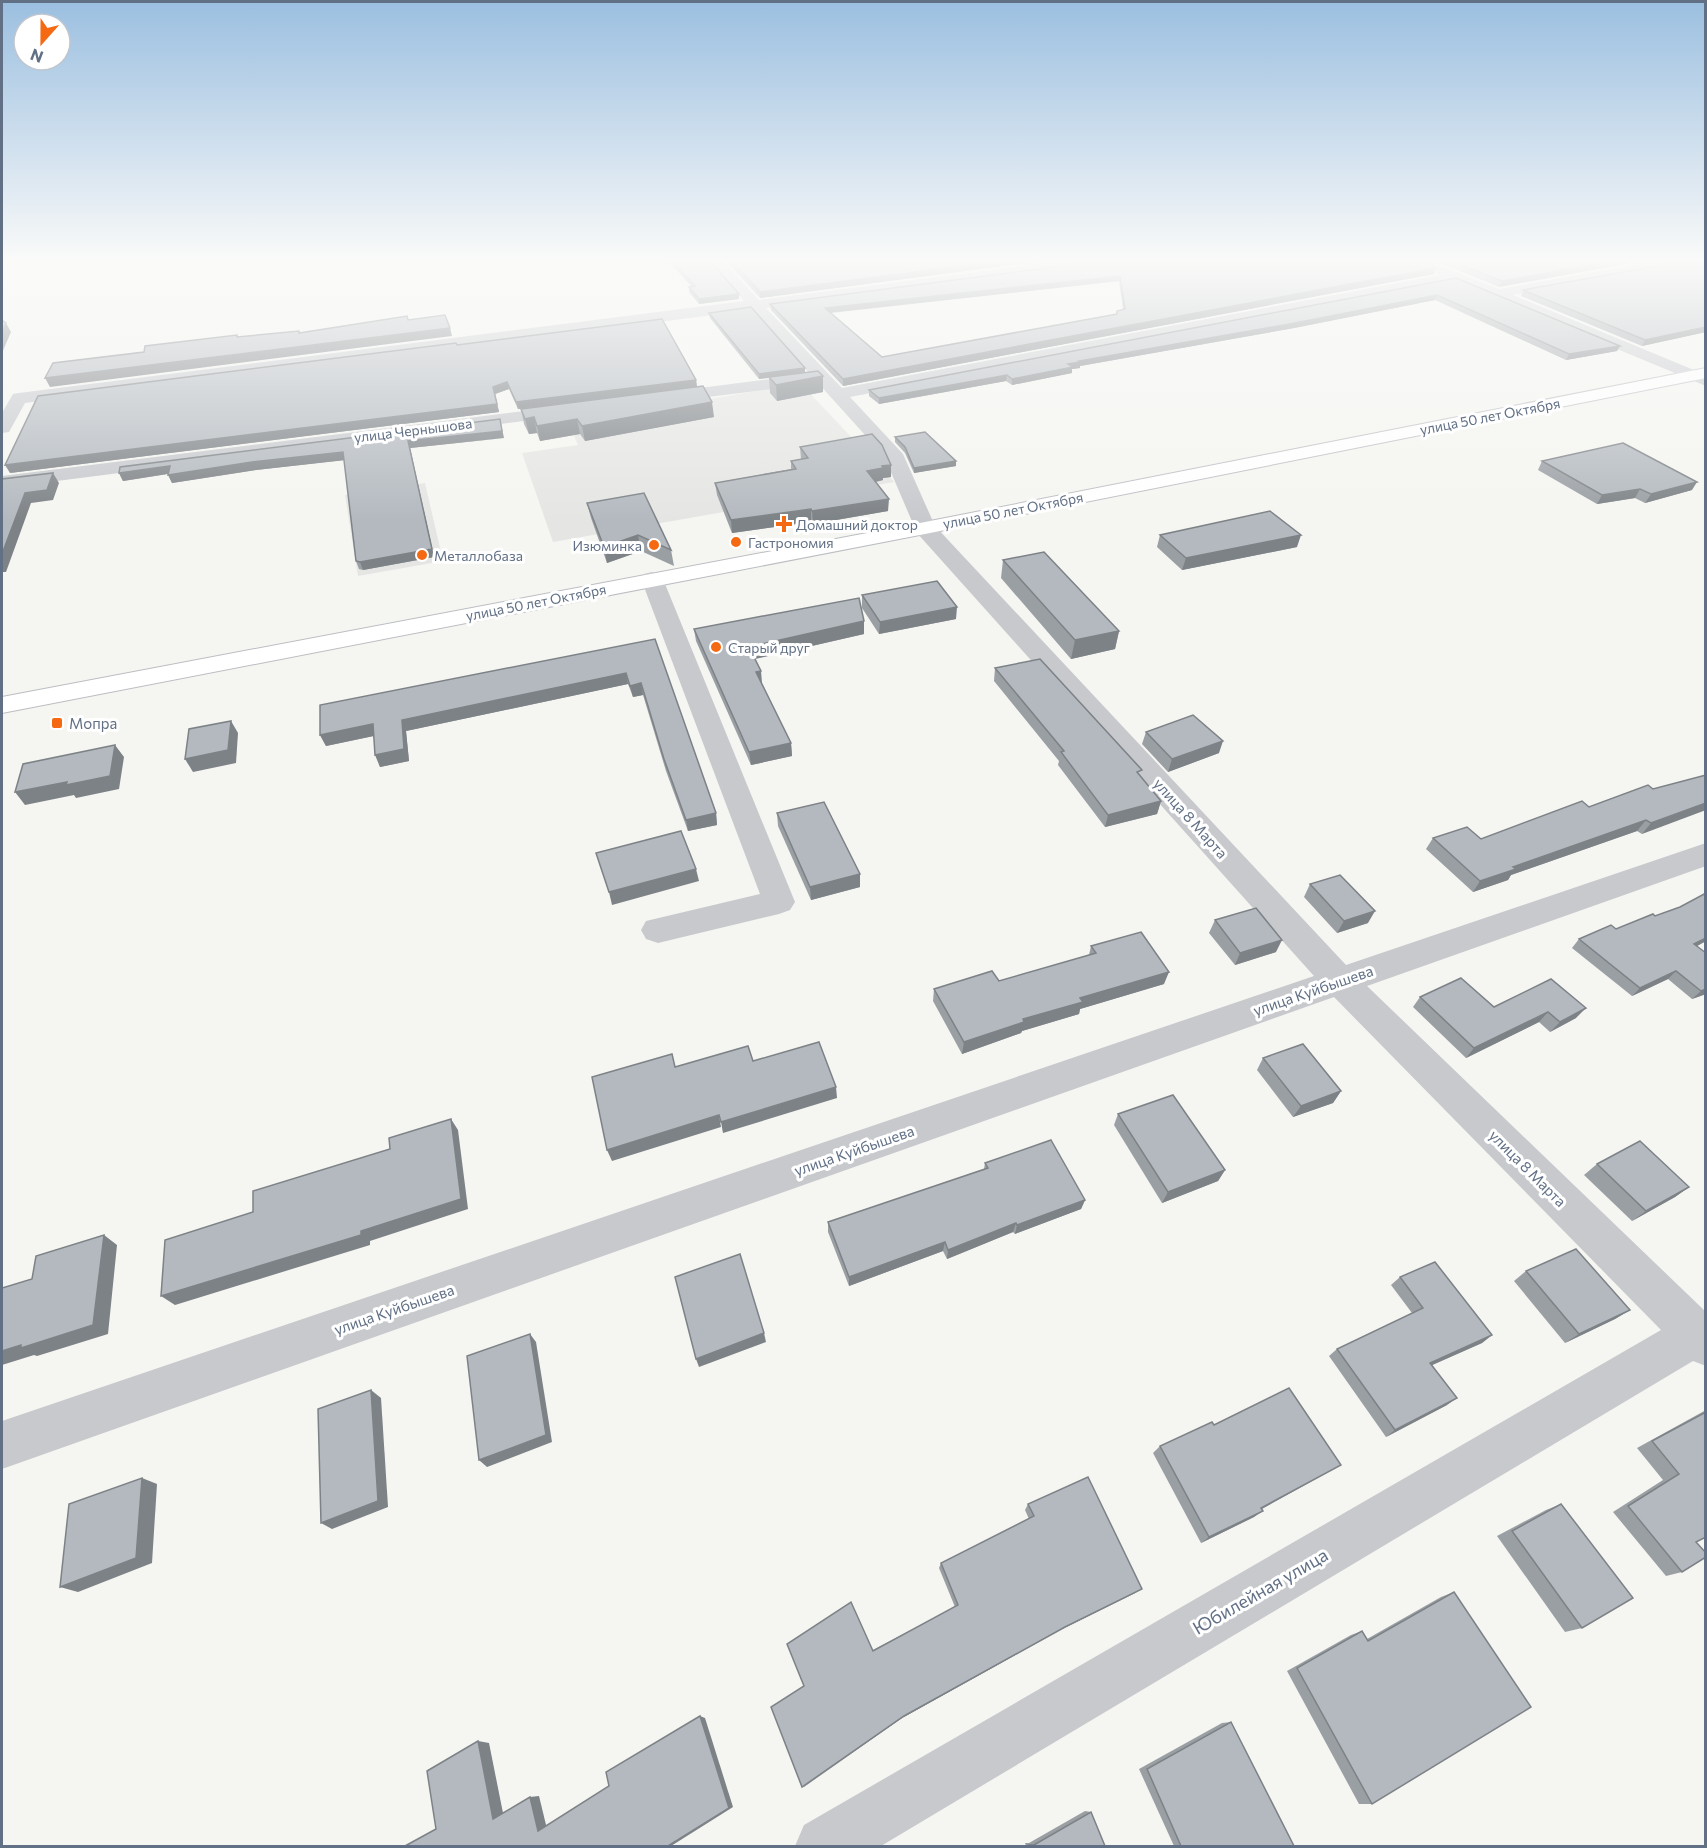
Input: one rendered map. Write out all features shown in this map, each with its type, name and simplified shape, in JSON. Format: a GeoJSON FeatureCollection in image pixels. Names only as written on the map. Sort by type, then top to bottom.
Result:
{"type":"FeatureCollection","features":[{"type":"Feature","properties":{"kind":"main road","name":"улица 50 лет Октября"},"geometry":{"type":"LineString","coordinates":[[2,705],[1701,377]]}},
{"type":"Feature","properties":{"kind":"street"},"geometry":{"type":"LineString","coordinates":[[2,428],[10,398],[404,348]]}},
{"type":"Feature","properties":{"kind":"street","name":"улица 8 Марта"},"geometry":{"type":"LineString","coordinates":[[796,348],[893,454],[925,528],[1340,981],[1700,1339]]}},
{"type":"Feature","properties":{"kind":"street"},"geometry":{"type":"LineString","coordinates":[[648,400],[831,386],[1045,348]]}},
{"type":"Feature","properties":{"kind":"street"},"geometry":{"type":"LineString","coordinates":[[1632,348],[1701,377]]}},
{"type":"Feature","properties":{"kind":"street","name":"улица Чернышова"},"geometry":{"type":"LineString","coordinates":[[2,482],[589,408]]}},
{"type":"Feature","properties":{"kind":"street"},"geometry":{"type":"LineString","coordinates":[[652,579],[779,902],[658,930]]}},
{"type":"Feature","properties":{"kind":"street","name":"улица Куйбышева"},"geometry":{"type":"LineString","coordinates":[[2,1445],[1706,854]]}},
{"type":"Feature","properties":{"kind":"street","name":"Юбилейная улица"},"geometry":{"type":"LineString","coordinates":[[825,1846],[1700,1339]]}},
{"type":"Feature","properties":{"kind":"shaded area"},"geometry":{"type":"Polygon","coordinates":[[[800,383],[894,482],[553,542],[522,453],[578,445],[569,424],[800,383]]]}},
{"type":"Feature","properties":{"kind":"shaded area"},"geometry":{"type":"Polygon","coordinates":[[[425,483],[443,561],[358,576],[345,495],[425,483]]]}},
{"type":"Feature","properties":{"kind":"building"},"geometry":{"type":"Polygon","coordinates":[[[145,348],[286,348],[45,378],[53,363],[144,352],[145,348]]]}},
{"type":"Feature","properties":{"kind":"building"},"geometry":{"type":"Polygon","coordinates":[[[415,348],[678,348],[696,380],[516,402],[507,382],[493,387],[497,404],[5,465],[38,396],[415,348]]]}},
{"type":"Feature","properties":{"kind":"building"},"geometry":{"type":"Polygon","coordinates":[[[738,348],[788,348],[805,368],[759,374],[738,348]]]}},
{"type":"Feature","properties":{"kind":"building"},"geometry":{"type":"Polygon","coordinates":[[[813,348],[872,348],[882,357],[930,348],[1007,348],[843,379],[813,348]]]}},
{"type":"Feature","properties":{"kind":"building"},"geometry":{"type":"Polygon","coordinates":[[[1088,348],[1152,348],[1079,361],[1081,362],[1068,364],[1073,367],[1012,379],[1007,375],[879,398],[869,390],[1088,348]]]}},
{"type":"Feature","properties":{"kind":"building"},"geometry":{"type":"Polygon","coordinates":[[[1556,348],[1606,348],[1569,354],[1556,348]]]}},
{"type":"Feature","properties":{"kind":"building"},"geometry":{"type":"Polygon","coordinates":[[[818,371],[823,376],[776,385],[769,377],[818,371]]]}},
{"type":"Feature","properties":{"kind":"building"},"geometry":{"type":"Polygon","coordinates":[[[703,386],[712,402],[582,426],[577,419],[537,426],[534,417],[525,419],[521,409],[703,386]]]}},
{"type":"Feature","properties":{"kind":"building"},"geometry":{"type":"Polygon","coordinates":[[[500,419],[502,431],[408,441],[432,549],[360,562],[356,561],[343,452],[252,462],[168,475],[170,466],[119,473],[120,467],[500,419]]]}},
{"type":"Feature","properties":{"kind":"building"},"geometry":{"type":"Polygon","coordinates":[[[925,432],[956,461],[914,468],[905,447],[895,437],[925,432]]]}},
{"type":"Feature","properties":{"kind":"building"},"geometry":{"type":"Polygon","coordinates":[[[872,434],[882,445],[891,465],[867,471],[889,499],[731,520],[715,483],[796,469],[791,461],[808,458],[800,447],[872,434]]]}},
{"type":"Feature","properties":{"kind":"building"},"geometry":{"type":"Polygon","coordinates":[[[1623,443],[1697,482],[1651,494],[1640,489],[1602,495],[1542,461],[1623,443]]]}},
{"type":"Feature","properties":{"kind":"building"},"geometry":{"type":"Polygon","coordinates":[[[53,473],[47,490],[25,493],[2,554],[2,479],[53,473]]]}},
{"type":"Feature","properties":{"kind":"building"},"geometry":{"type":"Polygon","coordinates":[[[644,493],[671,550],[638,535],[604,547],[587,503],[644,493]]]}},
{"type":"Feature","properties":{"kind":"building"},"geometry":{"type":"Polygon","coordinates":[[[1270,511],[1301,535],[1186,558],[1160,535],[1270,511]]]}},
{"type":"Feature","properties":{"kind":"building"},"geometry":{"type":"Polygon","coordinates":[[[1044,552],[1119,631],[1075,640],[1003,560],[1044,552]]]}},
{"type":"Feature","properties":{"kind":"building"},"geometry":{"type":"Polygon","coordinates":[[[937,581],[957,607],[880,622],[862,595],[937,581]]]}},
{"type":"Feature","properties":{"kind":"building"},"geometry":{"type":"Polygon","coordinates":[[[859,598],[864,621],[749,647],[761,671],[756,672],[791,743],[749,752],[694,629],[859,598]]]}},
{"type":"Feature","properties":{"kind":"building"},"geometry":{"type":"Polygon","coordinates":[[[655,639],[716,813],[686,820],[664,759],[641,683],[630,686],[626,673],[402,720],[404,749],[375,755],[373,724],[320,735],[320,705],[655,639]]]}},
{"type":"Feature","properties":{"kind":"building"},"geometry":{"type":"Polygon","coordinates":[[[1040,659],[1142,770],[1137,772],[1161,801],[1108,815],[1061,752],[1064,751],[995,668],[1040,659]]]}},
{"type":"Feature","properties":{"kind":"building"},"geometry":{"type":"Polygon","coordinates":[[[1193,715],[1223,741],[1172,759],[1146,732],[1193,715]]]}},
{"type":"Feature","properties":{"kind":"building"},"geometry":{"type":"Polygon","coordinates":[[[231,721],[228,750],[185,759],[189,729],[231,721]]]}},
{"type":"Feature","properties":{"kind":"building"},"geometry":{"type":"Polygon","coordinates":[[[115,745],[110,776],[15,792],[23,764],[115,745]]]}},
{"type":"Feature","properties":{"kind":"building"},"geometry":{"type":"Polygon","coordinates":[[[1706,775],[1706,803],[1651,823],[1646,820],[1480,881],[1433,838],[1467,827],[1481,839],[1582,801],[1589,807],[1648,785],[1653,789],[1706,775]]]}},
{"type":"Feature","properties":{"kind":"building"},"geometry":{"type":"Polygon","coordinates":[[[824,802],[860,874],[810,887],[777,813],[824,802]]]}},
{"type":"Feature","properties":{"kind":"building"},"geometry":{"type":"Polygon","coordinates":[[[681,831],[696,869],[609,892],[596,853],[681,831]]]}},
{"type":"Feature","properties":{"kind":"building"},"geometry":{"type":"Polygon","coordinates":[[[1340,875],[1375,911],[1344,921],[1310,884],[1340,875]]]}},
{"type":"Feature","properties":{"kind":"building"},"geometry":{"type":"Polygon","coordinates":[[[1706,893],[1706,938],[1694,944],[1706,953],[1706,989],[1701,991],[1676,971],[1640,988],[1579,939],[1611,925],[1616,929],[1653,914],[1655,916],[1680,907],[1706,893]]]}},
{"type":"Feature","properties":{"kind":"building"},"geometry":{"type":"Polygon","coordinates":[[[1256,908],[1282,940],[1240,953],[1215,920],[1256,908]]]}},
{"type":"Feature","properties":{"kind":"building"},"geometry":{"type":"Polygon","coordinates":[[[1141,932],[1169,972],[1080,998],[1083,1002],[1023,1019],[1024,1022],[964,1042],[934,989],[992,971],[999,981],[1096,953],[1091,946],[1141,932]]]}},
{"type":"Feature","properties":{"kind":"building"},"geometry":{"type":"Polygon","coordinates":[[[1461,978],[1494,1007],[1551,979],[1586,1008],[1560,1022],[1548,1012],[1474,1048],[1420,997],[1461,978]]]}},
{"type":"Feature","properties":{"kind":"building"},"geometry":{"type":"Polygon","coordinates":[[[819,1042],[836,1087],[721,1122],[719,1115],[607,1150],[592,1077],[672,1054],[675,1067],[748,1046],[753,1061],[819,1042]]]}},
{"type":"Feature","properties":{"kind":"building"},"geometry":{"type":"Polygon","coordinates":[[[1303,1044],[1341,1091],[1301,1106],[1263,1058],[1303,1044]]]}},
{"type":"Feature","properties":{"kind":"building"},"geometry":{"type":"Polygon","coordinates":[[[1173,1095],[1225,1170],[1168,1192],[1118,1114],[1173,1095]]]}},
{"type":"Feature","properties":{"kind":"building"},"geometry":{"type":"Polygon","coordinates":[[[451,1119],[461,1199],[361,1231],[361,1235],[161,1296],[165,1240],[253,1212],[253,1191],[390,1149],[389,1138],[451,1119]]]}},
{"type":"Feature","properties":{"kind":"building"},"geometry":{"type":"Polygon","coordinates":[[[1051,1140],[1085,1200],[1017,1225],[1016,1223],[948,1250],[945,1242],[849,1277],[828,1222],[988,1168],[985,1163],[1051,1140]]]}},
{"type":"Feature","properties":{"kind":"building"},"geometry":{"type":"Polygon","coordinates":[[[1640,1141],[1689,1187],[1646,1211],[1597,1164],[1640,1141]]]}},
{"type":"Feature","properties":{"kind":"building"},"geometry":{"type":"Polygon","coordinates":[[[104,1235],[93,1325],[21,1348],[21,1345],[2,1351],[2,1288],[32,1279],[36,1256],[104,1235]]]}},
{"type":"Feature","properties":{"kind":"building"},"geometry":{"type":"Polygon","coordinates":[[[1576,1249],[1630,1310],[1579,1334],[1526,1271],[1576,1249]]]}},
{"type":"Feature","properties":{"kind":"building"},"geometry":{"type":"Polygon","coordinates":[[[740,1254],[764,1333],[696,1359],[675,1277],[740,1254]]]}},
{"type":"Feature","properties":{"kind":"building"},"geometry":{"type":"Polygon","coordinates":[[[1435,1262],[1492,1335],[1430,1363],[1457,1398],[1395,1430],[1337,1349],[1423,1308],[1400,1277],[1435,1262]]]}},
{"type":"Feature","properties":{"kind":"building"},"geometry":{"type":"Polygon","coordinates":[[[530,1334],[546,1435],[479,1460],[467,1356],[530,1334]]]}},
{"type":"Feature","properties":{"kind":"building"},"geometry":{"type":"Polygon","coordinates":[[[1289,1388],[1341,1465],[1261,1508],[1263,1511],[1209,1537],[1160,1446],[1212,1422],[1214,1425],[1289,1388]]]}},
{"type":"Feature","properties":{"kind":"building"},"geometry":{"type":"Polygon","coordinates":[[[371,1390],[378,1501],[321,1523],[318,1409],[371,1390]]]}},
{"type":"Feature","properties":{"kind":"building"},"geometry":{"type":"Polygon","coordinates":[[[1706,1412],[1706,1537],[1696,1542],[1706,1553],[1706,1557],[1682,1572],[1628,1506],[1679,1474],[1652,1441],[1706,1412]]]}},
{"type":"Feature","properties":{"kind":"building"},"geometry":{"type":"Polygon","coordinates":[[[1088,1477],[1142,1589],[1065,1627],[904,1716],[802,1787],[771,1707],[804,1686],[787,1644],[851,1602],[873,1651],[958,1605],[941,1563],[1034,1516],[1028,1504],[1088,1477]]]}},
{"type":"Feature","properties":{"kind":"building"},"geometry":{"type":"Polygon","coordinates":[[[142,1478],[136,1558],[60,1587],[69,1504],[142,1478]]]}},
{"type":"Feature","properties":{"kind":"building"},"geometry":{"type":"Polygon","coordinates":[[[1561,1504],[1633,1598],[1582,1628],[1512,1531],[1561,1504]]]}},
{"type":"Feature","properties":{"kind":"building"},"geometry":{"type":"Polygon","coordinates":[[[1454,1592],[1531,1707],[1372,1804],[1297,1668],[1362,1631],[1368,1641],[1454,1592]]]}},
{"type":"Feature","properties":{"kind":"building"},"geometry":{"type":"Polygon","coordinates":[[[700,1716],[729,1808],[668,1846],[405,1846],[436,1829],[427,1771],[478,1741],[493,1819],[530,1797],[538,1831],[609,1786],[606,1772],[700,1716]]]}},
{"type":"Feature","properties":{"kind":"building"},"geometry":{"type":"Polygon","coordinates":[[[1231,1722],[1294,1846],[1181,1846],[1147,1769],[1231,1722]]]}},
{"type":"Feature","properties":{"kind":"building"},"geometry":{"type":"Polygon","coordinates":[[[1091,1812],[1105,1846],[1029,1845],[1034,1845],[1091,1812]]]}},
{"type":"Feature","properties":{"kind":"place","name":"Домашний доктор"},"geometry":{"type":"Point","coordinates":[784,524]}},
{"type":"Feature","properties":{"kind":"place","name":"Гастрономия"},"geometry":{"type":"Point","coordinates":[736,542]}},
{"type":"Feature","properties":{"kind":"place","name":"Изюминка"},"geometry":{"type":"Point","coordinates":[654,545]}},
{"type":"Feature","properties":{"kind":"place","name":"Металлобаза"},"geometry":{"type":"Point","coordinates":[422,555]}},
{"type":"Feature","properties":{"kind":"place","name":"Старый друг"},"geometry":{"type":"Point","coordinates":[716,647]}},
{"type":"Feature","properties":{"kind":"place","name":"Мопра"},"geometry":{"type":"Point","coordinates":[57,723]}}]}
